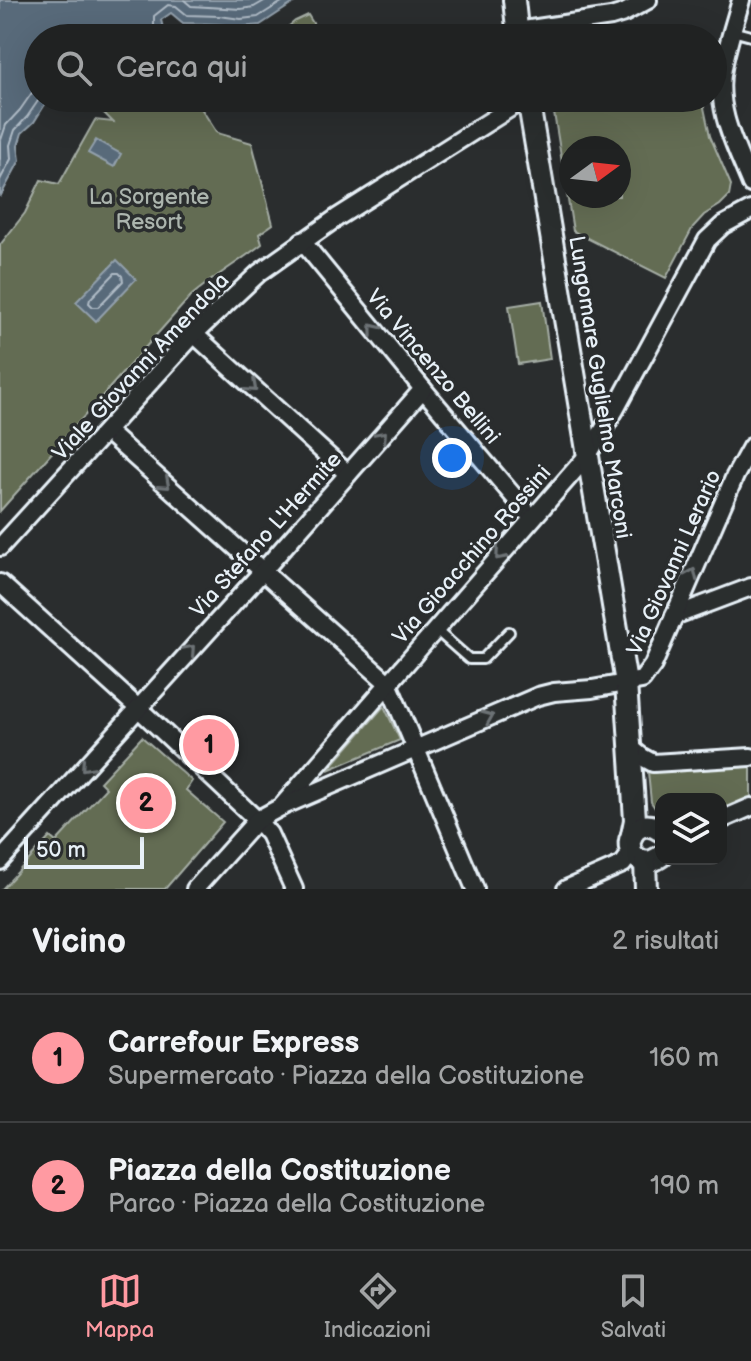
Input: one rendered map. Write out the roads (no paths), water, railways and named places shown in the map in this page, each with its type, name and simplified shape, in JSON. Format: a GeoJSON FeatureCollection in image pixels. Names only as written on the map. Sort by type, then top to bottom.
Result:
{"type":"FeatureCollection","features":[{"type":"Feature","properties":{"kind":"street"},"geometry":{"type":"LineString","coordinates":[[514,0],[517,24]]}},
{"type":"Feature","properties":{"kind":"street"},"geometry":{"type":"LineString","coordinates":[[575,24],[624,13],[648,0]]}},
{"type":"Feature","properties":{"kind":"street"},"geometry":{"type":"LineString","coordinates":[[727,50],[741,0]]}},
{"type":"Feature","properties":{"kind":"street","name":"Viale Giovanni Amendola"},"geometry":{"type":"LineString","coordinates":[[0,547],[194,334],[259,273],[302,241],[505,112]]}},
{"type":"Feature","properties":{"kind":"street","name":"Lungomare Guglielmo Marconi"},"geometry":{"type":"LineString","coordinates":[[529,112],[626,683],[635,820],[646,889]]}},
{"type":"Feature","properties":{"kind":"street"},"geometry":{"type":"LineString","coordinates":[[724,112],[751,184]]}},
{"type":"Feature","properties":{"kind":"street","name":"Via Gioacchino Rossini"},"geometry":{"type":"LineString","coordinates":[[281,807],[588,455],[707,240],[723,225],[751,210]]}},
{"type":"Feature","properties":{"kind":"street","name":"Via Vincenzo Bellini"},"geometry":{"type":"LineString","coordinates":[[302,241],[532,518]]}},
{"type":"Feature","properties":{"kind":"street"},"geometry":{"type":"LineString","coordinates":[[194,334],[348,474]]}},
{"type":"Feature","properties":{"kind":"street","name":"Via Stefano L'Hermite"},"geometry":{"type":"LineString","coordinates":[[0,861],[423,389]]}},
{"type":"Feature","properties":{"kind":"street"},"geometry":{"type":"LineString","coordinates":[[583,423],[598,420],[615,410]]}},
{"type":"Feature","properties":{"kind":"street"},"geometry":{"type":"LineString","coordinates":[[107,432],[388,683],[475,889]]}},
{"type":"Feature","properties":{"kind":"street","name":"Via Giovanni Lerario"},"geometry":{"type":"LineString","coordinates":[[626,683],[642,680],[653,665],[735,476],[751,447]]}},
{"type":"Feature","properties":{"kind":"street"},"geometry":{"type":"LineString","coordinates":[[0,583],[257,820],[269,834],[294,889]]}},
{"type":"Feature","properties":{"kind":"street"},"geometry":{"type":"LineString","coordinates":[[674,616],[751,587]]}},
{"type":"Feature","properties":{"kind":"street"},"geometry":{"type":"LineString","coordinates":[[195,889],[257,820],[281,807],[538,696],[626,683]]}},
{"type":"Feature","properties":{"kind":"street"},"geometry":{"type":"LineString","coordinates":[[631,748],[653,763],[751,757]]}},
{"type":"Feature","properties":{"kind":"street"},"geometry":{"type":"LineString","coordinates":[[632,775],[646,813],[655,825]]}},
{"type":"Feature","properties":{"kind":"street"},"geometry":{"type":"LineString","coordinates":[[727,817],[751,807]]}},
{"type":"Feature","properties":{"kind":"street"},"geometry":{"type":"LineString","coordinates":[[566,889],[623,864],[628,857],[642,850],[640,827],[655,828]]}},
{"type":"Feature","properties":{"kind":"lane"},"geometry":{"type":"LineString","coordinates":[[732,31],[751,36]]}},
{"type":"Feature","properties":{"kind":"lane"},"geometry":{"type":"LineString","coordinates":[[435,629],[469,659],[477,660],[483,659],[509,632]]}},
{"type":"Feature","properties":{"kind":"water"},"geometry":{"type":"Polygon","coordinates":[[[0,0],[298,0],[262,24],[183,23],[171,13],[161,20],[162,24],[24,24],[24,112],[40,112],[22,133],[18,146],[20,160],[0,197],[0,0]]]}},
{"type":"Feature","properties":{"kind":"water"},"geometry":{"type":"Polygon","coordinates":[[[96,140],[121,154],[114,167],[88,153],[96,140]]]}},
{"type":"Feature","properties":{"kind":"water"},"geometry":{"type":"Polygon","coordinates":[[[117,260],[136,279],[96,321],[76,302],[117,260]]]}},
{"type":"Feature","properties":{"kind":"place","name":"Carrefour Express"},"geometry":{"type":"Point","coordinates":[209,745]}},
{"type":"Feature","properties":{"kind":"place","name":"Piazza della Costituzione"},"geometry":{"type":"Point","coordinates":[146,803]}},
{"type":"Feature","properties":{"kind":"park label","name":"La Sorgente Resort"},"geometry":{"type":"Point","coordinates":[149,208]}}]}
